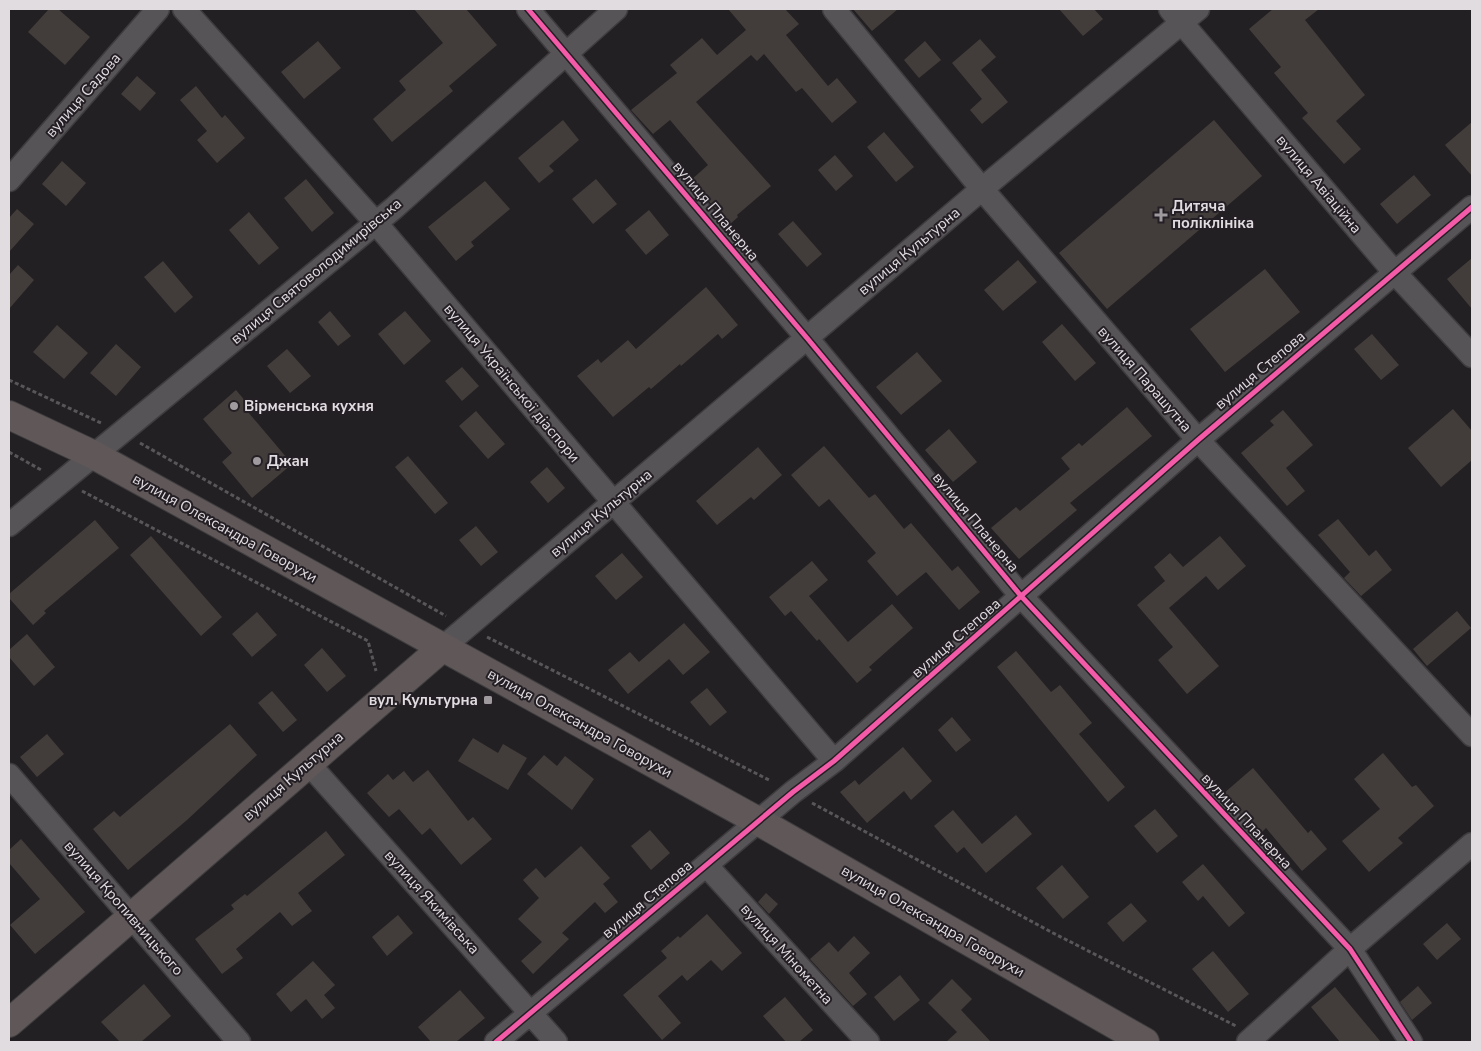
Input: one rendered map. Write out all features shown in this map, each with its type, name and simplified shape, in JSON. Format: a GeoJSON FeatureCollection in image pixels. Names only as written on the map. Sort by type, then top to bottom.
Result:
{"type":"FeatureCollection","features":[{"type":"Feature","properties":{"kind":"main road","name":"вулиця Олександра Говорухи"},"geometry":{"type":"LineString","coordinates":[[9,415],[92,454],[758,821],[1145,1042]]}},
{"type":"Feature","properties":{"kind":"main road","name":"вулиця Культурна"},"geometry":{"type":"LineString","coordinates":[[9,1023],[442,648]]}},
{"type":"Feature","properties":{"kind":"street","name":"вулиця Садова"},"geometry":{"type":"LineString","coordinates":[[9,180],[158,9]]}},
{"type":"Feature","properties":{"kind":"street","name":"вулиця Української діаспори"},"geometry":{"type":"LineString","coordinates":[[184,9],[375,222],[834,761]]}},
{"type":"Feature","properties":{"kind":"street","name":"вулиця Планерна"},"geometry":{"type":"LineString","coordinates":[[528,9],[807,338],[1021,596],[1350,949],[1412,1042]]}},
{"type":"Feature","properties":{"kind":"street","name":"вулиця Святоволодимирівська"},"geometry":{"type":"LineString","coordinates":[[9,525],[92,454],[375,222],[616,9]]}},
{"type":"Feature","properties":{"kind":"street","name":"вулиця Парашутна"},"geometry":{"type":"LineString","coordinates":[[834,9],[982,189],[1198,440],[1472,735]]}},
{"type":"Feature","properties":{"kind":"street","name":"вулиця Культурна"},"geometry":{"type":"LineString","coordinates":[[442,648],[982,189],[1183,13]]}},
{"type":"Feature","properties":{"kind":"street","name":"вулиця Авіаційна"},"geometry":{"type":"LineString","coordinates":[[1183,13],[1395,273],[1472,356]]}},
{"type":"Feature","properties":{"kind":"street","name":"вулиця Степова"},"geometry":{"type":"LineString","coordinates":[[496,1042],[758,821],[834,761],[1198,440],[1472,207]]}},
{"type":"Feature","properties":{"kind":"street","name":"вулиця Якимівська"},"geometry":{"type":"LineString","coordinates":[[308,763],[556,1042]]}},
{"type":"Feature","properties":{"kind":"street","name":"вулиця Кропивницького"},"geometry":{"type":"LineString","coordinates":[[9,775],[239,1042]]}},
{"type":"Feature","properties":{"kind":"street"},"geometry":{"type":"LineString","coordinates":[[1251,1039],[1350,949],[1472,844]]}},
{"type":"Feature","properties":{"kind":"street","name":"вулиця Мінометна"},"geometry":{"type":"LineString","coordinates":[[706,865],[868,1042]]}},
{"type":"Feature","properties":{"kind":"path"},"geometry":{"type":"LineString","coordinates":[[9,380],[120,432],[467,627],[793,792],[1251,1039]]}},
{"type":"Feature","properties":{"kind":"path"},"geometry":{"type":"LineString","coordinates":[[9,452],[368,641],[376,671]]}},
{"type":"Feature","properties":{"kind":"building"},"geometry":{"type":"Polygon","coordinates":[[[49,9],[58,9],[90,37],[65,65],[28,32],[49,9]]]}},
{"type":"Feature","properties":{"kind":"building"},"geometry":{"type":"Polygon","coordinates":[[[414,9],[466,9],[497,45],[449,86],[453,91],[392,142],[373,119],[406,90],[399,81],[443,43],[414,9]]]}},
{"type":"Feature","properties":{"kind":"building"},"geometry":{"type":"Polygon","coordinates":[[[728,9],[785,9],[799,24],[786,35],[828,86],[837,78],[857,102],[832,123],[802,88],[796,92],[764,54],[757,61],[751,55],[696,102],[771,186],[737,215],[738,217],[729,225],[691,180],[708,165],[670,120],[653,134],[631,110],[677,73],[670,65],[702,38],[717,55],[746,30],[728,9]]]}},
{"type":"Feature","properties":{"kind":"building"},"geometry":{"type":"Polygon","coordinates":[[[853,9],[898,9],[872,31],[853,9]]]}},
{"type":"Feature","properties":{"kind":"building"},"geometry":{"type":"Polygon","coordinates":[[[1059,9],[1094,9],[1103,19],[1083,36],[1059,9]]]}},
{"type":"Feature","properties":{"kind":"building"},"geometry":{"type":"Polygon","coordinates":[[[1273,9],[1319,9],[1305,20],[1365,95],[1336,121],[1361,149],[1344,164],[1302,118],[1308,113],[1274,73],[1281,67],[1249,29],[1273,9]]]}},
{"type":"Feature","properties":{"kind":"building"},"geometry":{"type":"Polygon","coordinates":[[[980,39],[996,57],[981,70],[1008,102],[982,124],[970,110],[982,99],[952,63],[980,39]]]}},
{"type":"Feature","properties":{"kind":"building"},"geometry":{"type":"Polygon","coordinates":[[[318,41],[341,68],[304,99],[281,72],[318,41]]]}},
{"type":"Feature","properties":{"kind":"building"},"geometry":{"type":"Polygon","coordinates":[[[925,41],[941,60],[919,78],[904,60],[925,41]]]}},
{"type":"Feature","properties":{"kind":"building"},"geometry":{"type":"Polygon","coordinates":[[[137,76],[156,93],[140,111],[121,94],[137,76]]]}},
{"type":"Feature","properties":{"kind":"building"},"geometry":{"type":"Polygon","coordinates":[[[196,86],[222,118],[225,115],[245,138],[217,163],[197,140],[207,131],[180,100],[196,86]]]}},
{"type":"Feature","properties":{"kind":"building"},"geometry":{"type":"Polygon","coordinates":[[[563,120],[579,140],[549,166],[554,171],[539,183],[518,158],[563,120]]]}},
{"type":"Feature","properties":{"kind":"building","name":"Дитяча поліклініка"},"geometry":{"type":"Polygon","coordinates":[[[1214,120],[1262,176],[1107,309],[1059,253],[1214,120]]]}},
{"type":"Feature","properties":{"kind":"building"},"geometry":{"type":"Polygon","coordinates":[[[1472,122],[1472,176],[1445,145],[1472,122]]]}},
{"type":"Feature","properties":{"kind":"building"},"geometry":{"type":"Polygon","coordinates":[[[884,132],[914,167],[896,182],[867,147],[884,132]]]}},
{"type":"Feature","properties":{"kind":"building"},"geometry":{"type":"Polygon","coordinates":[[[835,155],[853,176],[836,191],[818,170],[835,155]]]}},
{"type":"Feature","properties":{"kind":"building"},"geometry":{"type":"Polygon","coordinates":[[[62,161],[86,183],[66,206],[42,184],[62,161]]]}},
{"type":"Feature","properties":{"kind":"building"},"geometry":{"type":"Polygon","coordinates":[[[1414,175],[1431,195],[1397,224],[1380,204],[1414,175]]]}},
{"type":"Feature","properties":{"kind":"building"},"geometry":{"type":"Polygon","coordinates":[[[306,179],[334,213],[312,232],[284,198],[306,179]]]}},
{"type":"Feature","properties":{"kind":"building"},"geometry":{"type":"Polygon","coordinates":[[[596,179],[617,204],[593,224],[572,199],[596,179]]]}},
{"type":"Feature","properties":{"kind":"building"},"geometry":{"type":"Polygon","coordinates":[[[485,181],[510,209],[471,242],[474,246],[456,261],[428,227],[485,181]]]}},
{"type":"Feature","properties":{"kind":"building"},"geometry":{"type":"Polygon","coordinates":[[[17,209],[34,224],[9,252],[9,218],[17,209]]]}},
{"type":"Feature","properties":{"kind":"building"},"geometry":{"type":"Polygon","coordinates":[[[649,210],[669,235],[646,255],[625,230],[649,210]]]}},
{"type":"Feature","properties":{"kind":"building"},"geometry":{"type":"Polygon","coordinates":[[[249,212],[279,248],[259,265],[229,230],[249,212]]]}},
{"type":"Feature","properties":{"kind":"building"},"geometry":{"type":"Polygon","coordinates":[[[793,221],[822,254],[807,267],[778,234],[793,221]]]}},
{"type":"Feature","properties":{"kind":"building"},"geometry":{"type":"Polygon","coordinates":[[[1472,258],[1472,309],[1447,279],[1472,258]]]}},
{"type":"Feature","properties":{"kind":"building"},"geometry":{"type":"Polygon","coordinates":[[[1018,260],[1037,282],[1003,311],[984,290],[1018,260]]]}},
{"type":"Feature","properties":{"kind":"building"},"geometry":{"type":"Polygon","coordinates":[[[163,261],[193,297],[175,313],[144,277],[163,261]]]}},
{"type":"Feature","properties":{"kind":"building"},"geometry":{"type":"Polygon","coordinates":[[[18,265],[34,280],[9,309],[9,275],[18,265]]]}},
{"type":"Feature","properties":{"kind":"building"},"geometry":{"type":"Polygon","coordinates":[[[1265,269],[1300,312],[1225,372],[1190,329],[1265,269]]]}},
{"type":"Feature","properties":{"kind":"building"},"geometry":{"type":"Polygon","coordinates":[[[706,287],[738,325],[722,339],[718,334],[681,366],[680,364],[651,389],[649,387],[613,417],[577,376],[598,359],[601,363],[628,340],[636,349],[706,287]]]}},
{"type":"Feature","properties":{"kind":"building"},"geometry":{"type":"Polygon","coordinates":[[[330,311],[351,336],[338,346],[318,322],[330,311]]]}},
{"type":"Feature","properties":{"kind":"building"},"geometry":{"type":"Polygon","coordinates":[[[405,311],[431,341],[404,365],[378,334],[405,311]]]}},
{"type":"Feature","properties":{"kind":"building"},"geometry":{"type":"Polygon","coordinates":[[[1062,324],[1096,363],[1075,381],[1042,342],[1062,324]]]}},
{"type":"Feature","properties":{"kind":"building"},"geometry":{"type":"Polygon","coordinates":[[[57,325],[88,353],[64,379],[33,352],[57,325]]]}},
{"type":"Feature","properties":{"kind":"building"},"geometry":{"type":"Polygon","coordinates":[[[1372,334],[1399,365],[1381,380],[1354,349],[1372,334]]]}},
{"type":"Feature","properties":{"kind":"building"},"geometry":{"type":"Polygon","coordinates":[[[116,344],[141,367],[116,396],[90,373],[116,344]]]}},
{"type":"Feature","properties":{"kind":"building"},"geometry":{"type":"Polygon","coordinates":[[[287,349],[311,376],[290,393],[267,366],[287,349]]]}},
{"type":"Feature","properties":{"kind":"building"},"geometry":{"type":"Polygon","coordinates":[[[917,352],[942,381],[901,415],[876,387],[917,352]]]}},
{"type":"Feature","properties":{"kind":"building"},"geometry":{"type":"Polygon","coordinates":[[[462,367],[479,386],[462,401],[445,381],[462,367]]]}},
{"type":"Feature","properties":{"kind":"building"},"geometry":{"type":"Polygon","coordinates":[[[236,390],[252,409],[248,412],[292,464],[252,498],[222,462],[232,453],[203,419],[236,390]]]}},
{"type":"Feature","properties":{"kind":"building"},"geometry":{"type":"Polygon","coordinates":[[[1127,407],[1152,436],[1070,503],[1077,510],[1019,559],[991,528],[1016,507],[1020,511],[1070,469],[1061,458],[1079,443],[1082,446],[1127,407]]]}},
{"type":"Feature","properties":{"kind":"building"},"geometry":{"type":"Polygon","coordinates":[[[1453,409],[1472,431],[1472,460],[1441,487],[1408,448],[1453,409]]]}},
{"type":"Feature","properties":{"kind":"building"},"geometry":{"type":"Polygon","coordinates":[[[1283,410],[1313,445],[1286,468],[1305,491],[1287,506],[1241,453],[1274,425],[1270,421],[1283,410]]]}},
{"type":"Feature","properties":{"kind":"building"},"geometry":{"type":"Polygon","coordinates":[[[476,411],[505,444],[488,459],[459,426],[476,411]]]}},
{"type":"Feature","properties":{"kind":"building"},"geometry":{"type":"Polygon","coordinates":[[[949,429],[977,462],[953,482],[925,450],[949,429]]]}},
{"type":"Feature","properties":{"kind":"building"},"geometry":{"type":"Polygon","coordinates":[[[824,446],[869,498],[875,494],[904,529],[911,523],[952,571],[958,566],[980,592],[959,610],[926,572],[897,596],[867,561],[876,553],[829,499],[819,507],[791,475],[824,446]]]}},
{"type":"Feature","properties":{"kind":"building"},"geometry":{"type":"Polygon","coordinates":[[[758,447],[782,475],[754,500],[751,497],[717,525],[696,501],[758,447]]]}},
{"type":"Feature","properties":{"kind":"building"},"geometry":{"type":"Polygon","coordinates":[[[408,456],[448,503],[435,514],[395,467],[408,456]]]}},
{"type":"Feature","properties":{"kind":"building"},"geometry":{"type":"Polygon","coordinates":[[[547,467],[565,488],[548,503],[530,482],[547,467]]]}},
{"type":"Feature","properties":{"kind":"building"},"geometry":{"type":"Polygon","coordinates":[[[1338,519],[1369,556],[1376,550],[1392,570],[1361,596],[1344,578],[1350,572],[1318,535],[1338,519]]]}},
{"type":"Feature","properties":{"kind":"building"},"geometry":{"type":"Polygon","coordinates":[[[95,520],[119,548],[44,611],[46,613],[33,625],[9,598],[9,594],[95,520]]]}},
{"type":"Feature","properties":{"kind":"building"},"geometry":{"type":"Polygon","coordinates":[[[476,526],[498,552],[481,566],[459,540],[476,526]]]}},
{"type":"Feature","properties":{"kind":"building"},"geometry":{"type":"Polygon","coordinates":[[[151,536],[222,617],[201,636],[130,555],[151,536]]]}},
{"type":"Feature","properties":{"kind":"building"},"geometry":{"type":"Polygon","coordinates":[[[1220,536],[1246,566],[1218,590],[1206,576],[1169,608],[1219,666],[1187,694],[1158,660],[1173,647],[1137,605],[1165,581],[1154,567],[1170,553],[1183,567],[1220,536]]]}},
{"type":"Feature","properties":{"kind":"building"},"geometry":{"type":"Polygon","coordinates":[[[622,553],[643,577],[616,600],[595,576],[622,553]]]}},
{"type":"Feature","properties":{"kind":"building"},"geometry":{"type":"Polygon","coordinates":[[[812,561],[828,580],[809,596],[848,642],[892,604],[913,628],[869,667],[872,670],[857,683],[819,639],[817,641],[791,611],[785,616],[769,597],[812,561]]]}},
{"type":"Feature","properties":{"kind":"building"},"geometry":{"type":"Polygon","coordinates":[[[1457,611],[1471,628],[1427,666],[1413,649],[1457,611]]]}},
{"type":"Feature","properties":{"kind":"building"},"geometry":{"type":"Polygon","coordinates":[[[257,612],[277,635],[252,657],[232,634],[257,612]]]}},
{"type":"Feature","properties":{"kind":"building"},"geometry":{"type":"Polygon","coordinates":[[[684,623],[710,652],[683,675],[669,659],[628,694],[608,670],[630,652],[639,662],[684,623]]]}},
{"type":"Feature","properties":{"kind":"building"},"geometry":{"type":"Polygon","coordinates":[[[27,634],[55,667],[34,686],[9,657],[9,650],[27,634]]]}},
{"type":"Feature","properties":{"kind":"building"},"geometry":{"type":"Polygon","coordinates":[[[322,648],[346,676],[327,692],[304,665],[322,648]]]}},
{"type":"Feature","properties":{"kind":"building"},"geometry":{"type":"Polygon","coordinates":[[[1016,651],[1051,692],[1060,685],[1092,723],[1079,734],[1125,787],[1108,802],[997,667],[1016,651]]]}},
{"type":"Feature","properties":{"kind":"building"},"geometry":{"type":"Polygon","coordinates":[[[707,688],[727,712],[710,726],[690,702],[707,688]]]}},
{"type":"Feature","properties":{"kind":"building"},"geometry":{"type":"Polygon","coordinates":[[[272,691],[297,720],[283,732],[258,703],[272,691]]]}},
{"type":"Feature","properties":{"kind":"building"},"geometry":{"type":"Polygon","coordinates":[[[952,717],[971,740],[956,752],[938,730],[952,717]]]}},
{"type":"Feature","properties":{"kind":"building"},"geometry":{"type":"Polygon","coordinates":[[[230,724],[257,755],[187,820],[128,870],[93,829],[114,811],[120,817],[230,724]]]}},
{"type":"Feature","properties":{"kind":"building"},"geometry":{"type":"Polygon","coordinates":[[[47,734],[64,754],[37,777],[20,757],[47,734]]]}},
{"type":"Feature","properties":{"kind":"building"},"geometry":{"type":"Polygon","coordinates":[[[473,738],[498,753],[503,744],[527,758],[508,790],[458,761],[473,738]]]}},
{"type":"Feature","properties":{"kind":"building"},"geometry":{"type":"Polygon","coordinates":[[[903,747],[932,781],[911,800],[904,791],[867,823],[840,792],[855,780],[859,785],[903,747]]]}},
{"type":"Feature","properties":{"kind":"building"},"geometry":{"type":"Polygon","coordinates":[[[1383,753],[1412,787],[1416,785],[1434,806],[1398,838],[1403,843],[1369,872],[1342,841],[1380,809],[1354,779],[1383,753]]]}},
{"type":"Feature","properties":{"kind":"building"},"geometry":{"type":"Polygon","coordinates":[[[544,755],[557,766],[565,756],[594,779],[572,810],[527,774],[544,755]]]}},
{"type":"Feature","properties":{"kind":"building"},"geometry":{"type":"Polygon","coordinates":[[[1253,768],[1308,833],[1311,830],[1327,849],[1302,871],[1266,828],[1260,834],[1223,794],[1253,768]]]}},
{"type":"Feature","properties":{"kind":"building"},"geometry":{"type":"Polygon","coordinates":[[[428,770],[468,821],[473,817],[492,839],[461,865],[430,828],[422,835],[399,809],[389,817],[367,793],[388,774],[393,780],[404,771],[413,782],[428,770]]]}},
{"type":"Feature","properties":{"kind":"building"},"geometry":{"type":"Polygon","coordinates":[[[1155,809],[1178,836],[1157,853],[1134,826],[1155,809]]]}},
{"type":"Feature","properties":{"kind":"building"},"geometry":{"type":"Polygon","coordinates":[[[953,810],[982,844],[1016,815],[1032,834],[986,873],[964,847],[957,853],[934,826],[953,810]]]}},
{"type":"Feature","properties":{"kind":"building"},"geometry":{"type":"Polygon","coordinates":[[[650,830],[670,853],[651,870],[631,846],[650,830]]]}},
{"type":"Feature","properties":{"kind":"building"},"geometry":{"type":"Polygon","coordinates":[[[326,831],[345,855],[298,893],[312,911],[292,926],[280,912],[236,949],[243,958],[222,974],[195,939],[234,909],[231,905],[245,894],[247,896],[326,831]]]}},
{"type":"Feature","properties":{"kind":"building"},"geometry":{"type":"Polygon","coordinates":[[[21,839],[85,912],[35,954],[10,925],[40,899],[9,863],[9,850],[21,839]]]}},
{"type":"Feature","properties":{"kind":"building"},"geometry":{"type":"Polygon","coordinates":[[[581,846],[610,878],[603,884],[618,902],[605,913],[595,902],[562,933],[569,939],[533,974],[521,961],[542,942],[518,919],[539,898],[523,880],[536,868],[545,878],[581,846]]]}},
{"type":"Feature","properties":{"kind":"building"},"geometry":{"type":"Polygon","coordinates":[[[1203,864],[1245,913],[1229,927],[1203,896],[1198,901],[1182,882],[1203,864]]]}},
{"type":"Feature","properties":{"kind":"building"},"geometry":{"type":"Polygon","coordinates":[[[1062,865],[1089,897],[1063,919],[1036,888],[1062,865]]]}},
{"type":"Feature","properties":{"kind":"building"},"geometry":{"type":"Polygon","coordinates":[[[766,893],[778,904],[769,914],[758,902],[766,893]]]}},
{"type":"Feature","properties":{"kind":"building"},"geometry":{"type":"Polygon","coordinates":[[[1131,903],[1147,921],[1123,942],[1107,923],[1131,903]]]}},
{"type":"Feature","properties":{"kind":"building"},"geometry":{"type":"Polygon","coordinates":[[[707,914],[742,953],[722,971],[711,960],[687,981],[682,975],[658,996],[681,1023],[662,1040],[623,995],[667,958],[661,951],[678,936],[680,938],[707,914]]]}},
{"type":"Feature","properties":{"kind":"building"},"geometry":{"type":"Polygon","coordinates":[[[398,915],[413,933],[387,956],[372,937],[398,915]]]}},
{"type":"Feature","properties":{"kind":"building"},"geometry":{"type":"Polygon","coordinates":[[[1447,923],[1461,939],[1437,960],[1423,944],[1447,923]]]}},
{"type":"Feature","properties":{"kind":"building"},"geometry":{"type":"Polygon","coordinates":[[[854,936],[870,953],[849,973],[867,994],[853,1006],[810,959],[829,942],[838,952],[854,936]]]}},
{"type":"Feature","properties":{"kind":"building"},"geometry":{"type":"Polygon","coordinates":[[[1213,951],[1249,994],[1228,1012],[1192,969],[1213,951]]]}},
{"type":"Feature","properties":{"kind":"building"},"geometry":{"type":"Polygon","coordinates":[[[313,961],[335,985],[324,995],[335,1008],[322,1019],[306,999],[291,1012],[276,994],[313,961]]]}},
{"type":"Feature","properties":{"kind":"building"},"geometry":{"type":"Polygon","coordinates":[[[900,975],[920,1000],[894,1021],[874,997],[900,975]]]}},
{"type":"Feature","properties":{"kind":"building"},"geometry":{"type":"Polygon","coordinates":[[[952,979],[972,999],[961,1010],[991,1042],[946,1042],[957,1032],[928,1003],[952,979]]]}},
{"type":"Feature","properties":{"kind":"building"},"geometry":{"type":"Polygon","coordinates":[[[144,984],[171,1016],[141,1042],[120,1042],[101,1022],[144,984]]]}},
{"type":"Feature","properties":{"kind":"building"},"geometry":{"type":"Polygon","coordinates":[[[1418,986],[1432,1003],[1412,1020],[1400,1002],[1418,986]]]}},
{"type":"Feature","properties":{"kind":"building"},"geometry":{"type":"Polygon","coordinates":[[[1335,987],[1381,1042],[1340,1042],[1311,1007],[1335,987]]]}},
{"type":"Feature","properties":{"kind":"building"},"geometry":{"type":"Polygon","coordinates":[[[460,990],[485,1018],[456,1042],[431,1042],[418,1027],[460,990]]]}},
{"type":"Feature","properties":{"kind":"building"},"geometry":{"type":"Polygon","coordinates":[[[785,997],[813,1030],[799,1042],[786,1042],[763,1016],[785,997]]]}},
{"type":"Feature","properties":{"kind":"cycle path"},"geometry":{"type":"LineString","coordinates":[[528,9],[807,338],[1021,596],[1350,949],[1411,1042]]}},
{"type":"Feature","properties":{"kind":"cycle path"},"geometry":{"type":"LineString","coordinates":[[496,1042],[793,792],[834,761],[1198,440],[1472,207]]}},
{"type":"Feature","properties":{"kind":"place","name":"Дитяча поліклініка"},"geometry":{"type":"Point","coordinates":[1161,215]}},
{"type":"Feature","properties":{"kind":"place","name":"Вірменська кухня"},"geometry":{"type":"Point","coordinates":[234,406]}},
{"type":"Feature","properties":{"kind":"place","name":"Джан"},"geometry":{"type":"Point","coordinates":[257,461]}},
{"type":"Feature","properties":{"kind":"place","name":"вул. Культурна"},"geometry":{"type":"Point","coordinates":[488,700]}}]}
